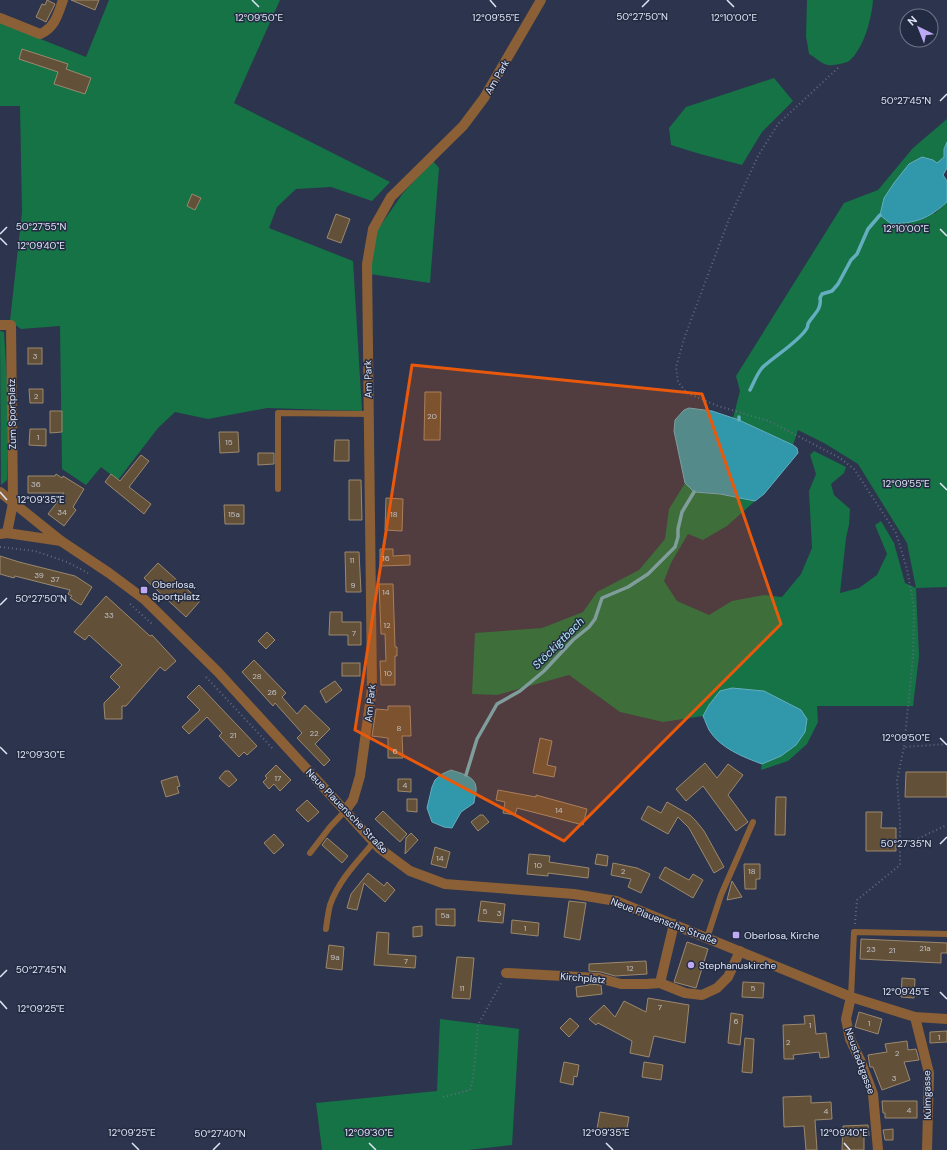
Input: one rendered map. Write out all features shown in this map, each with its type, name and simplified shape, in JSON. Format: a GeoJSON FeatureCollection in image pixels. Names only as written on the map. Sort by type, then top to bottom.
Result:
{"type":"FeatureCollection","features":[{"type":"Feature","properties":{"kind":"street"},"geometry":{"type":"LineString","coordinates":[[0,18],[40,34],[47,31],[54,22],[63,0]]}},
{"type":"Feature","properties":{"kind":"street","name":"Am Park"},"geometry":{"type":"LineString","coordinates":[[345,811],[353,800],[360,776],[372,688],[367,264],[373,229],[391,197],[463,126],[484,98],[541,0]]}},
{"type":"Feature","properties":{"kind":"street","name":"Zum Sportplatz"},"geometry":{"type":"LineString","coordinates":[[0,325],[11,326],[13,503]]}},
{"type":"Feature","properties":{"kind":"street"},"geometry":{"type":"LineString","coordinates":[[0,492],[60,542]]}},
{"type":"Feature","properties":{"kind":"street","name":"Neue Plauensche Straße"},"geometry":{"type":"LineString","coordinates":[[13,503],[3,534],[60,542],[109,573],[144,599],[218,672],[374,842],[410,871],[445,884],[574,894],[616,901],[851,997],[915,1017],[947,1019]]}},
{"type":"Feature","properties":{"kind":"street"},"geometry":{"type":"LineString","coordinates":[[660,983],[674,924]]}},
{"type":"Feature","properties":{"kind":"street","name":"Kirchplatz"},"geometry":{"type":"LineString","coordinates":[[506,973],[599,978],[621,984],[660,983],[686,993],[702,994],[717,988],[728,977],[740,951]]}},
{"type":"Feature","properties":{"kind":"street","name":"Neustadtgasse"},"geometry":{"type":"LineString","coordinates":[[851,997],[846,1019],[850,1038],[862,1062],[873,1094],[878,1150]]}},
{"type":"Feature","properties":{"kind":"street","name":"Kulmgasse"},"geometry":{"type":"LineString","coordinates":[[915,1017],[928,1073],[927,1150]]}},
{"type":"Feature","properties":{"kind":"lane"},"geometry":{"type":"LineString","coordinates":[[278,489],[278,413],[369,414]]}},
{"type":"Feature","properties":{"kind":"lane"},"geometry":{"type":"LineString","coordinates":[[310,853],[330,827],[345,811]]}},
{"type":"Feature","properties":{"kind":"lane"},"geometry":{"type":"LineString","coordinates":[[707,938],[721,895],[754,822]]}},
{"type":"Feature","properties":{"kind":"lane"},"geometry":{"type":"LineString","coordinates":[[326,929],[330,906],[339,885],[374,842]]}},
{"type":"Feature","properties":{"kind":"lane"},"geometry":{"type":"LineString","coordinates":[[851,997],[854,932],[947,934]]}},
{"type":"Feature","properties":{"kind":"path"},"geometry":{"type":"LineString","coordinates":[[838,68],[778,124],[758,156],[730,219],[685,336],[676,367],[678,382],[687,393],[718,406],[769,421],[840,458],[854,469],[896,533],[907,569],[914,607],[912,657],[904,747],[897,780],[900,820],[900,865],[857,900],[854,932]]}},
{"type":"Feature","properties":{"kind":"path"},"geometry":{"type":"LineString","coordinates":[[0,547],[34,551],[67,562],[92,576]]}},
{"type":"Feature","properties":{"kind":"path"},"geometry":{"type":"LineString","coordinates":[[128,601],[155,627]]}},
{"type":"Feature","properties":{"kind":"path"},"geometry":{"type":"LineString","coordinates":[[204,674],[275,752]]}},
{"type":"Feature","properties":{"kind":"path"},"geometry":{"type":"LineString","coordinates":[[904,747],[947,744]]}},
{"type":"Feature","properties":{"kind":"path"},"geometry":{"type":"LineString","coordinates":[[900,847],[947,825]]}},
{"type":"Feature","properties":{"kind":"path"},"geometry":{"type":"LineString","coordinates":[[443,1097],[470,1090],[473,1079],[478,1025],[506,973]]}},
{"type":"Feature","properties":{"kind":"highlighted area"},"geometry":{"type":"Polygon","coordinates":[[[412,365],[702,394],[781,624],[564,841],[355,730],[412,365]]]}},
{"type":"Feature","properties":{"kind":"green space"},"geometry":{"type":"Polygon","coordinates":[[[109,0],[280,0],[234,103],[390,182],[372,201],[331,187],[296,189],[277,207],[269,228],[353,261],[362,411],[267,408],[208,419],[175,412],[158,428],[118,480],[101,467],[86,485],[62,469],[60,326],[21,329],[10,321],[22,212],[20,106],[0,106],[0,23],[86,57],[109,0]]]}},
{"type":"Feature","properties":{"kind":"green space"},"geometry":{"type":"Polygon","coordinates":[[[807,0],[873,0],[869,24],[863,41],[859,49],[849,61],[845,63],[828,65],[809,54],[806,36],[807,0]]]}},
{"type":"Feature","properties":{"kind":"green space"},"geometry":{"type":"Polygon","coordinates":[[[774,78],[793,101],[762,132],[742,165],[671,145],[669,128],[686,107],[774,78]]]}},
{"type":"Feature","properties":{"kind":"green space"},"geometry":{"type":"Polygon","coordinates":[[[947,119],[947,142],[944,149],[944,157],[937,163],[934,214],[947,202],[947,587],[916,588],[907,543],[858,464],[824,443],[798,430],[793,445],[733,418],[740,391],[736,376],[844,203],[878,190],[913,148],[947,119]]]}},
{"type":"Feature","properties":{"kind":"green space"},"geometry":{"type":"Polygon","coordinates":[[[433,161],[439,168],[430,283],[370,274],[376,232],[403,193],[433,161]]]}},
{"type":"Feature","properties":{"kind":"green space"},"geometry":{"type":"Polygon","coordinates":[[[0,331],[4,332],[7,380],[7,480],[1,485],[0,331]]]}},
{"type":"Feature","properties":{"kind":"green space"},"geometry":{"type":"Polygon","coordinates":[[[814,451],[846,467],[844,473],[831,484],[834,495],[850,509],[840,593],[859,588],[877,575],[887,554],[875,525],[881,521],[894,543],[905,583],[916,588],[919,656],[913,706],[817,706],[818,722],[807,744],[788,761],[761,770],[762,764],[781,756],[732,688],[720,691],[709,705],[703,716],[663,722],[620,712],[569,675],[497,695],[472,694],[475,633],[542,628],[583,612],[597,592],[639,570],[665,539],[669,509],[685,483],[694,492],[719,494],[755,501],[727,526],[703,540],[688,534],[671,563],[664,581],[677,601],[709,615],[732,601],[764,595],[782,597],[801,574],[812,548],[809,491],[816,474],[810,455],[814,451]]]}},
{"type":"Feature","properties":{"kind":"green space"},"geometry":{"type":"Polygon","coordinates":[[[440,1019],[519,1029],[512,1145],[468,1150],[322,1150],[316,1103],[437,1091],[440,1019]]]}},
{"type":"Feature","properties":{"kind":"water"},"geometry":{"type":"Polygon","coordinates":[[[947,142],[947,168],[943,175],[947,181],[947,202],[928,216],[921,219],[908,223],[891,224],[880,215],[884,198],[894,183],[909,164],[922,157],[933,160],[937,163],[944,157],[944,149],[947,142]]]}},
{"type":"Feature","properties":{"kind":"water"},"geometry":{"type":"Polygon","coordinates":[[[689,408],[712,411],[739,420],[793,445],[797,448],[798,453],[764,494],[755,501],[720,494],[694,492],[685,483],[674,431],[675,420],[684,410],[689,408]]]}},
{"type":"Feature","properties":{"kind":"water"},"geometry":{"type":"Polygon","coordinates":[[[732,688],[764,691],[801,710],[807,719],[805,732],[796,745],[781,756],[762,764],[732,751],[719,742],[709,730],[703,716],[709,705],[720,691],[732,688]]]}},
{"type":"Feature","properties":{"kind":"water"},"geometry":{"type":"Polygon","coordinates":[[[451,770],[463,774],[473,780],[476,789],[474,803],[461,812],[452,828],[444,827],[432,822],[427,808],[435,780],[442,774],[451,770]]]}},
{"type":"Feature","properties":{"kind":"building"},"geometry":{"type":"Polygon","coordinates":[[[47,0],[55,4],[46,22],[36,17],[42,4],[45,5],[47,0]]]}},
{"type":"Feature","properties":{"kind":"building"},"geometry":{"type":"Polygon","coordinates":[[[71,0],[99,0],[95,10],[71,0]]]}},
{"type":"Feature","properties":{"kind":"building"},"geometry":{"type":"Polygon","coordinates":[[[22,49],[68,64],[66,69],[91,78],[85,94],[54,84],[58,72],[19,59],[22,49]]]}},
{"type":"Feature","properties":{"kind":"building"},"geometry":{"type":"Polygon","coordinates":[[[192,194],[201,198],[195,210],[187,206],[192,194]]]}},
{"type":"Feature","properties":{"kind":"building"},"geometry":{"type":"Polygon","coordinates":[[[336,214],[350,219],[341,243],[327,238],[336,214]]]}},
{"type":"Feature","properties":{"kind":"building"},"geometry":{"type":"Polygon","coordinates":[[[28,348],[42,348],[42,364],[28,364],[28,348]]]}},
{"type":"Feature","properties":{"kind":"building"},"geometry":{"type":"Polygon","coordinates":[[[29,389],[43,389],[43,403],[30,403],[29,389]]]}},
{"type":"Feature","properties":{"kind":"building"},"geometry":{"type":"Polygon","coordinates":[[[425,392],[441,392],[440,440],[424,440],[425,392]]]}},
{"type":"Feature","properties":{"kind":"building"},"geometry":{"type":"Polygon","coordinates":[[[50,411],[62,411],[62,432],[50,433],[50,411]]]}},
{"type":"Feature","properties":{"kind":"building"},"geometry":{"type":"Polygon","coordinates":[[[30,429],[46,429],[46,446],[29,445],[30,429]]]}},
{"type":"Feature","properties":{"kind":"building"},"geometry":{"type":"Polygon","coordinates":[[[219,432],[238,432],[239,452],[220,453],[219,432]]]}},
{"type":"Feature","properties":{"kind":"building"},"geometry":{"type":"Polygon","coordinates":[[[335,440],[349,440],[349,461],[334,461],[335,440]]]}},
{"type":"Feature","properties":{"kind":"building"},"geometry":{"type":"Polygon","coordinates":[[[258,453],[274,453],[274,464],[258,465],[258,453]]]}},
{"type":"Feature","properties":{"kind":"building"},"geometry":{"type":"Polygon","coordinates":[[[141,455],[149,461],[129,487],[151,504],[144,514],[105,482],[111,474],[120,481],[141,455]]]}},
{"type":"Feature","properties":{"kind":"building"},"geometry":{"type":"Polygon","coordinates":[[[56,474],[62,478],[63,476],[84,489],[73,507],[76,510],[64,526],[48,514],[64,493],[28,493],[28,476],[55,476],[56,474]]]}},
{"type":"Feature","properties":{"kind":"building"},"geometry":{"type":"Polygon","coordinates":[[[349,480],[361,480],[362,520],[349,520],[349,480]]]}},
{"type":"Feature","properties":{"kind":"building"},"geometry":{"type":"Polygon","coordinates":[[[386,498],[403,499],[402,531],[385,530],[386,498]]]}},
{"type":"Feature","properties":{"kind":"building"},"geometry":{"type":"Polygon","coordinates":[[[224,505],[244,505],[244,524],[225,524],[224,505]]]}},
{"type":"Feature","properties":{"kind":"building"},"geometry":{"type":"Polygon","coordinates":[[[380,549],[393,549],[393,556],[410,555],[410,565],[380,566],[380,549]]]}},
{"type":"Feature","properties":{"kind":"building"},"geometry":{"type":"Polygon","coordinates":[[[345,552],[359,552],[361,592],[346,592],[345,552]]]}},
{"type":"Feature","properties":{"kind":"building"},"geometry":{"type":"Polygon","coordinates":[[[0,556],[75,576],[92,587],[81,605],[70,598],[72,596],[68,594],[70,590],[15,576],[14,578],[0,574],[0,556]]]}},
{"type":"Feature","properties":{"kind":"building"},"geometry":{"type":"Polygon","coordinates":[[[158,563],[200,601],[186,617],[144,578],[158,563]]]}},
{"type":"Feature","properties":{"kind":"building"},"geometry":{"type":"Polygon","coordinates":[[[379,584],[393,584],[395,647],[397,647],[397,656],[395,656],[395,685],[381,685],[380,661],[386,661],[385,634],[381,634],[379,584]]]}},
{"type":"Feature","properties":{"kind":"building"},"geometry":{"type":"Polygon","coordinates":[[[106,596],[150,636],[152,635],[176,661],[165,671],[160,667],[126,706],[122,706],[122,719],[105,719],[104,703],[120,687],[110,677],[122,665],[89,635],[85,640],[74,632],[106,596]]]}},
{"type":"Feature","properties":{"kind":"building"},"geometry":{"type":"Polygon","coordinates":[[[330,612],[342,612],[342,622],[361,622],[361,645],[348,645],[348,635],[329,635],[330,612]]]}},
{"type":"Feature","properties":{"kind":"building"},"geometry":{"type":"Polygon","coordinates":[[[267,632],[275,640],[266,649],[258,641],[267,632]]]}},
{"type":"Feature","properties":{"kind":"building"},"geometry":{"type":"Polygon","coordinates":[[[254,660],[286,693],[282,697],[297,714],[305,705],[330,729],[315,744],[330,760],[324,766],[297,738],[302,733],[275,703],[273,706],[242,672],[254,660]]]}},
{"type":"Feature","properties":{"kind":"building"},"geometry":{"type":"Polygon","coordinates":[[[342,663],[360,663],[360,676],[342,676],[342,663]]]}},
{"type":"Feature","properties":{"kind":"building"},"geometry":{"type":"Polygon","coordinates":[[[335,681],[342,690],[326,703],[320,691],[335,681]]]}},
{"type":"Feature","properties":{"kind":"building"},"geometry":{"type":"Polygon","coordinates":[[[199,685],[257,746],[247,755],[244,752],[239,757],[219,736],[222,733],[207,717],[189,734],[182,727],[200,710],[187,697],[199,685]]]}},
{"type":"Feature","properties":{"kind":"building"},"geometry":{"type":"Polygon","coordinates":[[[388,706],[410,706],[411,736],[402,736],[403,758],[388,758],[388,738],[372,736],[376,709],[388,710],[388,706]]]}},
{"type":"Feature","properties":{"kind":"building"},"geometry":{"type":"Polygon","coordinates":[[[540,738],[552,741],[547,765],[556,767],[554,777],[533,773],[540,738]]]}},
{"type":"Feature","properties":{"kind":"building"},"geometry":{"type":"Polygon","coordinates":[[[705,763],[717,778],[728,764],[743,775],[728,795],[748,822],[736,831],[703,786],[686,801],[676,789],[705,763]]]}},
{"type":"Feature","properties":{"kind":"building"},"geometry":{"type":"Polygon","coordinates":[[[276,765],[291,780],[280,791],[274,784],[269,789],[263,782],[267,778],[265,776],[276,765]]]}},
{"type":"Feature","properties":{"kind":"building"},"geometry":{"type":"Polygon","coordinates":[[[225,771],[229,771],[237,780],[229,787],[219,778],[225,771]]]}},
{"type":"Feature","properties":{"kind":"building"},"geometry":{"type":"Polygon","coordinates":[[[906,772],[947,772],[947,797],[905,797],[906,772]]]}},
{"type":"Feature","properties":{"kind":"building"},"geometry":{"type":"Polygon","coordinates":[[[177,776],[180,786],[177,787],[179,793],[166,797],[161,781],[177,776]]]}},
{"type":"Feature","properties":{"kind":"building"},"geometry":{"type":"Polygon","coordinates":[[[398,779],[411,779],[411,792],[398,791],[398,779]]]}},
{"type":"Feature","properties":{"kind":"building"},"geometry":{"type":"Polygon","coordinates":[[[498,790],[536,797],[536,795],[587,809],[583,825],[517,808],[515,815],[503,813],[505,802],[496,800],[498,790]]]}},
{"type":"Feature","properties":{"kind":"building"},"geometry":{"type":"Polygon","coordinates":[[[776,797],[786,797],[785,835],[775,835],[776,797]]]}},
{"type":"Feature","properties":{"kind":"building"},"geometry":{"type":"Polygon","coordinates":[[[407,799],[417,799],[417,812],[407,811],[407,799]]]}},
{"type":"Feature","properties":{"kind":"building"},"geometry":{"type":"Polygon","coordinates":[[[307,800],[319,812],[308,822],[296,810],[307,800]]]}},
{"type":"Feature","properties":{"kind":"building"},"geometry":{"type":"Polygon","coordinates":[[[667,802],[690,815],[696,821],[704,831],[724,867],[714,873],[689,828],[678,817],[668,834],[641,819],[648,806],[661,813],[667,802]]]}},
{"type":"Feature","properties":{"kind":"building"},"geometry":{"type":"Polygon","coordinates":[[[383,811],[407,834],[400,842],[375,819],[383,811]]]}},
{"type":"Feature","properties":{"kind":"building"},"geometry":{"type":"Polygon","coordinates":[[[866,812],[882,812],[881,828],[896,828],[896,851],[866,851],[866,812]]]}},
{"type":"Feature","properties":{"kind":"building"},"geometry":{"type":"Polygon","coordinates":[[[480,815],[483,815],[489,822],[478,831],[471,822],[480,815]]]}},
{"type":"Feature","properties":{"kind":"building"},"geometry":{"type":"Polygon","coordinates":[[[411,833],[418,840],[405,854],[406,838],[411,833]]]}},
{"type":"Feature","properties":{"kind":"building"},"geometry":{"type":"Polygon","coordinates":[[[274,834],[284,845],[274,854],[264,843],[274,834]]]}},
{"type":"Feature","properties":{"kind":"building"},"geometry":{"type":"Polygon","coordinates":[[[327,838],[348,856],[342,863],[322,845],[327,838]]]}},
{"type":"Feature","properties":{"kind":"building"},"geometry":{"type":"Polygon","coordinates":[[[435,847],[450,852],[446,868],[431,864],[435,847]]]}},
{"type":"Feature","properties":{"kind":"building"},"geometry":{"type":"Polygon","coordinates":[[[529,854],[550,856],[549,862],[589,868],[588,878],[548,873],[548,876],[527,874],[529,854]]]}},
{"type":"Feature","properties":{"kind":"building"},"geometry":{"type":"Polygon","coordinates":[[[597,854],[608,856],[607,866],[595,864],[597,854]]]}},
{"type":"Feature","properties":{"kind":"building"},"geometry":{"type":"Polygon","coordinates":[[[613,863],[637,868],[650,874],[641,893],[628,887],[631,879],[611,875],[613,863]]]}},
{"type":"Feature","properties":{"kind":"building"},"geometry":{"type":"Polygon","coordinates":[[[744,864],[760,864],[760,879],[756,879],[756,889],[745,889],[744,864]]]}},
{"type":"Feature","properties":{"kind":"building"},"geometry":{"type":"Polygon","coordinates":[[[665,867],[689,880],[693,874],[703,880],[693,898],[659,878],[665,867]]]}},
{"type":"Feature","properties":{"kind":"building"},"geometry":{"type":"Polygon","coordinates":[[[368,873],[384,886],[387,882],[395,890],[385,902],[364,883],[357,910],[347,908],[351,894],[368,873]]]}},
{"type":"Feature","properties":{"kind":"building"},"geometry":{"type":"Polygon","coordinates":[[[732,881],[742,897],[727,900],[732,881]]]}},
{"type":"Feature","properties":{"kind":"building"},"geometry":{"type":"Polygon","coordinates":[[[481,901],[505,904],[503,923],[478,921],[481,901]]]}},
{"type":"Feature","properties":{"kind":"building"},"geometry":{"type":"Polygon","coordinates":[[[569,901],[586,903],[580,940],[564,937],[569,901]]]}},
{"type":"Feature","properties":{"kind":"building"},"geometry":{"type":"Polygon","coordinates":[[[436,909],[455,909],[455,926],[436,925],[436,909]]]}},
{"type":"Feature","properties":{"kind":"building"},"geometry":{"type":"Polygon","coordinates":[[[512,920],[539,923],[538,936],[511,933],[512,920]]]}},
{"type":"Feature","properties":{"kind":"building"},"geometry":{"type":"Polygon","coordinates":[[[422,926],[422,936],[413,937],[413,927],[422,926]]]}},
{"type":"Feature","properties":{"kind":"building"},"geometry":{"type":"Polygon","coordinates":[[[377,932],[389,933],[388,954],[416,956],[415,968],[374,965],[377,932]]]}},
{"type":"Feature","properties":{"kind":"building"},"geometry":{"type":"Polygon","coordinates":[[[861,939],[947,943],[947,953],[941,953],[941,963],[860,959],[861,939]]]}},
{"type":"Feature","properties":{"kind":"building","name":"Stephanuskirche"},"geometry":{"type":"Polygon","coordinates":[[[687,942],[708,949],[696,988],[674,982],[687,942]]]}},
{"type":"Feature","properties":{"kind":"building"},"geometry":{"type":"Polygon","coordinates":[[[329,945],[344,947],[342,970],[326,968],[329,945]]]}},
{"type":"Feature","properties":{"kind":"building"},"geometry":{"type":"Polygon","coordinates":[[[457,957],[474,958],[470,999],[452,998],[457,957]]]}},
{"type":"Feature","properties":{"kind":"building"},"geometry":{"type":"Polygon","coordinates":[[[646,961],[647,974],[615,976],[601,972],[589,971],[589,964],[646,961]]]}},
{"type":"Feature","properties":{"kind":"building"},"geometry":{"type":"Polygon","coordinates":[[[902,978],[915,979],[914,998],[901,997],[902,978]]]}},
{"type":"Feature","properties":{"kind":"building"},"geometry":{"type":"Polygon","coordinates":[[[743,982],[764,983],[763,998],[742,997],[743,982]]]}},
{"type":"Feature","properties":{"kind":"building"},"geometry":{"type":"Polygon","coordinates":[[[589,984],[601,985],[602,994],[577,997],[576,987],[589,984]]]}},
{"type":"Feature","properties":{"kind":"building"},"geometry":{"type":"Polygon","coordinates":[[[648,998],[689,1005],[685,1043],[654,1036],[649,1057],[630,1053],[632,1041],[598,1023],[596,1025],[589,1019],[604,1005],[615,1017],[624,1001],[646,1012],[648,998]]]}},
{"type":"Feature","properties":{"kind":"building"},"geometry":{"type":"Polygon","coordinates":[[[859,1012],[882,1019],[878,1034],[855,1027],[859,1012]]]}},
{"type":"Feature","properties":{"kind":"building"},"geometry":{"type":"Polygon","coordinates":[[[731,1013],[743,1015],[740,1045],[728,1043],[731,1013]]]}},
{"type":"Feature","properties":{"kind":"building"},"geometry":{"type":"Polygon","coordinates":[[[814,1015],[816,1034],[826,1033],[829,1057],[820,1058],[819,1052],[793,1055],[794,1059],[784,1059],[783,1025],[805,1024],[804,1016],[814,1015]]]}},
{"type":"Feature","properties":{"kind":"building"},"geometry":{"type":"Polygon","coordinates":[[[570,1018],[579,1026],[569,1037],[560,1028],[570,1018]]]}},
{"type":"Feature","properties":{"kind":"building"},"geometry":{"type":"Polygon","coordinates":[[[947,1031],[947,1042],[930,1043],[930,1032],[947,1031]]]}},
{"type":"Feature","properties":{"kind":"building"},"geometry":{"type":"Polygon","coordinates":[[[745,1038],[754,1039],[752,1073],[742,1072],[745,1038]]]}},
{"type":"Feature","properties":{"kind":"building"},"geometry":{"type":"Polygon","coordinates":[[[907,1041],[908,1050],[916,1049],[919,1060],[904,1062],[910,1080],[882,1090],[873,1067],[870,1067],[868,1055],[887,1052],[885,1044],[907,1041]]]}},
{"type":"Feature","properties":{"kind":"building"},"geometry":{"type":"Polygon","coordinates":[[[564,1062],[579,1065],[577,1077],[574,1076],[573,1085],[560,1082],[564,1062]]]}},
{"type":"Feature","properties":{"kind":"building"},"geometry":{"type":"Polygon","coordinates":[[[644,1062],[663,1065],[661,1080],[642,1077],[644,1062]]]}},
{"type":"Feature","properties":{"kind":"building"},"geometry":{"type":"Polygon","coordinates":[[[811,1096],[811,1103],[831,1102],[832,1119],[815,1120],[817,1150],[806,1150],[804,1126],[784,1127],[783,1097],[811,1096]]]}},
{"type":"Feature","properties":{"kind":"building"},"geometry":{"type":"Polygon","coordinates":[[[882,1101],[917,1101],[917,1118],[885,1118],[882,1101]]]}},
{"type":"Feature","properties":{"kind":"building"},"geometry":{"type":"Polygon","coordinates":[[[600,1112],[629,1117],[626,1134],[597,1129],[600,1112]]]}},
{"type":"Feature","properties":{"kind":"building"},"geometry":{"type":"Polygon","coordinates":[[[868,1125],[869,1136],[864,1136],[864,1150],[842,1150],[843,1126],[868,1125]]]}},
{"type":"Feature","properties":{"kind":"building"},"geometry":{"type":"Polygon","coordinates":[[[893,1129],[893,1140],[885,1140],[883,1130],[893,1129]]]}},
{"type":"Feature","properties":{"kind":"waterway","name":"Stöckigtbach"},"geometry":{"type":"LineString","coordinates":[[750,390],[762,368],[804,333],[809,322],[819,308],[822,294],[832,291],[838,284],[851,260],[857,254],[868,229],[880,215]]}},
{"type":"Feature","properties":{"kind":"waterway","name":"Stöckigtbach"},"geometry":{"type":"LineString","coordinates":[[466,775],[477,739],[497,704],[520,691],[544,671],[573,640],[589,627],[595,619],[602,598],[628,587],[648,574],[675,547],[682,512],[694,492]]}},
{"type":"Feature","properties":{"kind":"place","name":"Oberlosa, Sportplatz"},"geometry":{"type":"Point","coordinates":[144,590]}},
{"type":"Feature","properties":{"kind":"place","name":"Oberlosa, Kirche"},"geometry":{"type":"Point","coordinates":[736,935]}},
{"type":"Feature","properties":{"kind":"place","name":"Stephanuskirche"},"geometry":{"type":"Point","coordinates":[691,965]}}]}
